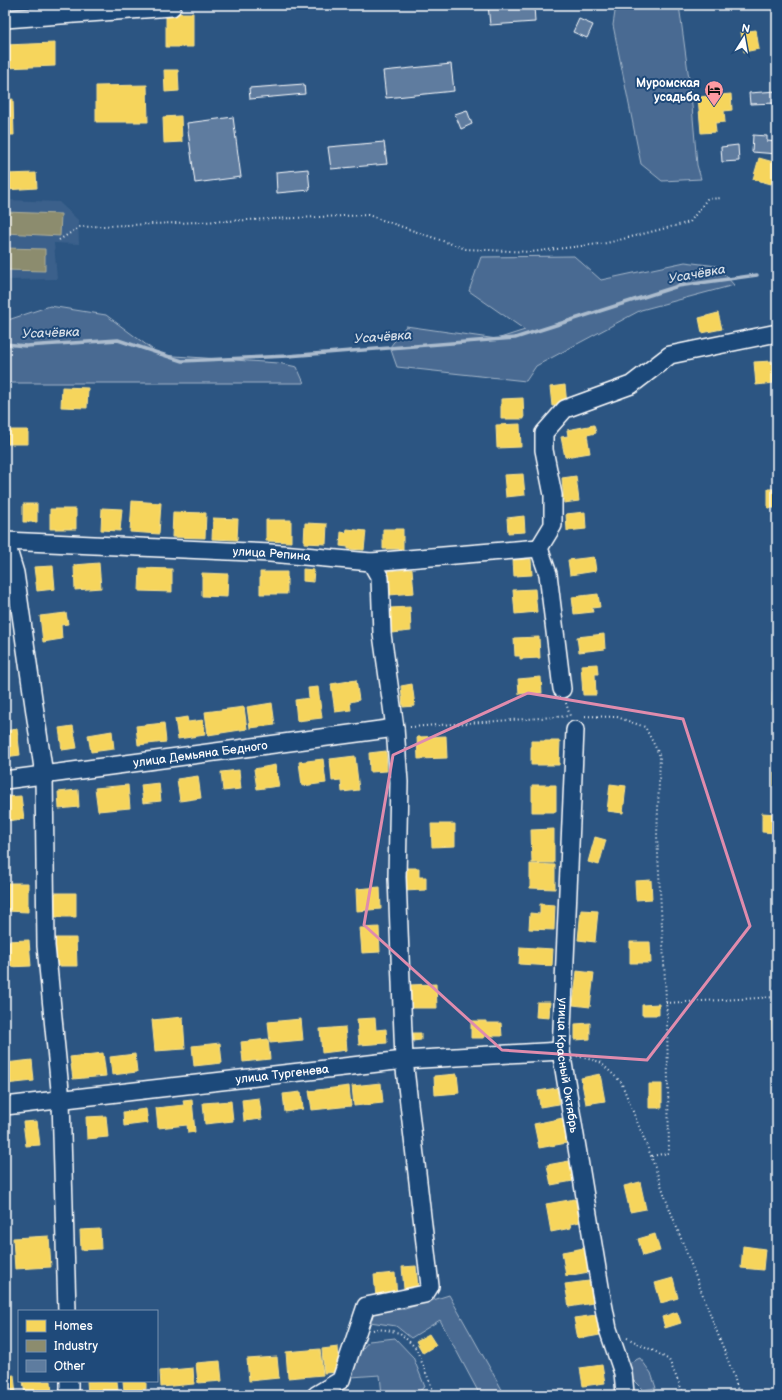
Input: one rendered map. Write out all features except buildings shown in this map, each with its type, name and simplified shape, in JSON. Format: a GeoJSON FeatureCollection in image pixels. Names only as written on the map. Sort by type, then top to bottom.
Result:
{"type":"FeatureCollection","features":[{"type":"Feature","properties":{"kind":"street"},"geometry":{"type":"LineString","coordinates":[[5,19],[172,7]]}},
{"type":"Feature","properties":{"kind":"street"},"geometry":{"type":"LineString","coordinates":[[562,689],[548,574],[539,548],[553,525],[554,496],[544,450],[544,433],[565,410],[631,385],[670,354],[777,333]]}},
{"type":"Feature","properties":{"kind":"street"},"geometry":{"type":"LineString","coordinates":[[5,541],[15,573],[44,775],[46,946],[61,1100],[67,1310]]}},
{"type":"Feature","properties":{"kind":"street","name":"улица Репина"},"geometry":{"type":"LineString","coordinates":[[5,541],[270,554],[371,562],[539,548]]}},
{"type":"Feature","properties":{"kind":"street"},"geometry":{"type":"LineString","coordinates":[[316,1395],[341,1380],[366,1306],[425,1294],[430,1286],[404,1060],[398,877],[399,782],[395,728],[382,634],[380,578],[371,562]]}},
{"type":"Feature","properties":{"kind":"street","name":"улица Красный Октябрь"},"geometry":{"type":"LineString","coordinates":[[577,723],[561,1052],[608,1329],[623,1374],[625,1393],[623,1395]]}},
{"type":"Feature","properties":{"kind":"street","name":"улица Демьяна Бедного"},"geometry":{"type":"LineString","coordinates":[[5,780],[395,728]]}},
{"type":"Feature","properties":{"kind":"street","name":"улица Тургенева"},"geometry":{"type":"LineString","coordinates":[[5,1106],[404,1060],[561,1052]]}},
{"type":"Feature","properties":{"kind":"street"},"geometry":{"type":"LineString","coordinates":[[69,1382],[69,1395]]}},
{"type":"Feature","properties":{"kind":"path"},"geometry":{"type":"LineString","coordinates":[[59,240],[80,227],[368,215],[466,249],[531,252],[607,243],[690,222],[707,199],[722,198]]}},
{"type":"Feature","properties":{"kind":"path"},"geometry":{"type":"LineString","coordinates":[[395,728],[570,716],[562,689]]}},
{"type":"Feature","properties":{"kind":"path"},"geometry":{"type":"LineString","coordinates":[[577,723],[618,717],[645,727],[660,756],[657,836],[666,1003],[669,1153],[651,1156]]}},
{"type":"Feature","properties":{"kind":"path"},"geometry":{"type":"LineString","coordinates":[[666,1003],[777,997]]}},
{"type":"Feature","properties":{"kind":"path"},"geometry":{"type":"LineString","coordinates":[[561,1052],[600,1062],[621,1082],[651,1156],[667,1202],[734,1376],[739,1395]]}},
{"type":"Feature","properties":{"kind":"path"},"geometry":{"type":"LineString","coordinates":[[371,1331],[376,1329],[387,1330],[400,1334],[416,1348],[435,1395]]}},
{"type":"Feature","properties":{"kind":"path"},"geometry":{"type":"LineString","coordinates":[[608,1329],[656,1352],[669,1360],[684,1395]]}},
{"type":"Feature","properties":{"kind":"highlighted area"},"geometry":{"type":"Polygon","coordinates":[[[528,693],[683,719],[750,926],[647,1060],[502,1050],[364,925],[393,755],[528,693]]]}},
{"type":"Feature","properties":{"kind":"shaded area"},"geometry":{"type":"Polygon","coordinates":[[[616,5],[679,5],[691,94],[697,165],[701,179],[662,181],[641,164],[613,25],[616,5]]]}},
{"type":"Feature","properties":{"kind":"shaded area"},"geometry":{"type":"Polygon","coordinates":[[[5,200],[59,202],[78,220],[79,244],[54,243],[57,279],[5,280],[5,200]]]}},
{"type":"Feature","properties":{"kind":"shaded area"},"geometry":{"type":"Polygon","coordinates":[[[574,256],[601,280],[685,262],[717,266],[734,285],[641,310],[536,366],[526,381],[397,367],[390,347],[406,326],[497,339],[525,330],[469,291],[481,257],[574,256]]]}},
{"type":"Feature","properties":{"kind":"shaded area"},"geometry":{"type":"Polygon","coordinates":[[[50,306],[106,315],[160,355],[278,363],[297,367],[304,383],[5,383],[5,321],[50,306]]]}},
{"type":"Feature","properties":{"kind":"shaded area"},"geometry":{"type":"Polygon","coordinates":[[[449,1295],[505,1395],[480,1395],[440,1320],[411,1338],[396,1326],[370,1322],[373,1310],[405,1309],[449,1295]]]}},
{"type":"Feature","properties":{"kind":"shaded area"},"geometry":{"type":"Polygon","coordinates":[[[395,1338],[413,1357],[425,1387],[413,1395],[382,1395],[380,1375],[351,1377],[357,1355],[369,1341],[395,1338]]]}},
{"type":"Feature","properties":{"kind":"shaded area"},"geometry":{"type":"Polygon","coordinates":[[[640,1358],[651,1373],[656,1388],[643,1390],[630,1377],[629,1363],[640,1358]]]}},
{"type":"Feature","properties":{"kind":"waterway","name":"Усачёвка"},"geometry":{"type":"LineString","coordinates":[[5,344],[26,346],[118,340],[182,361],[288,356],[515,338],[678,286],[757,275]]}},
{"type":"Feature","properties":{"kind":"place","name":"Муромская усадьба"},"geometry":{"type":"Point","coordinates":[714,107]}}]}
